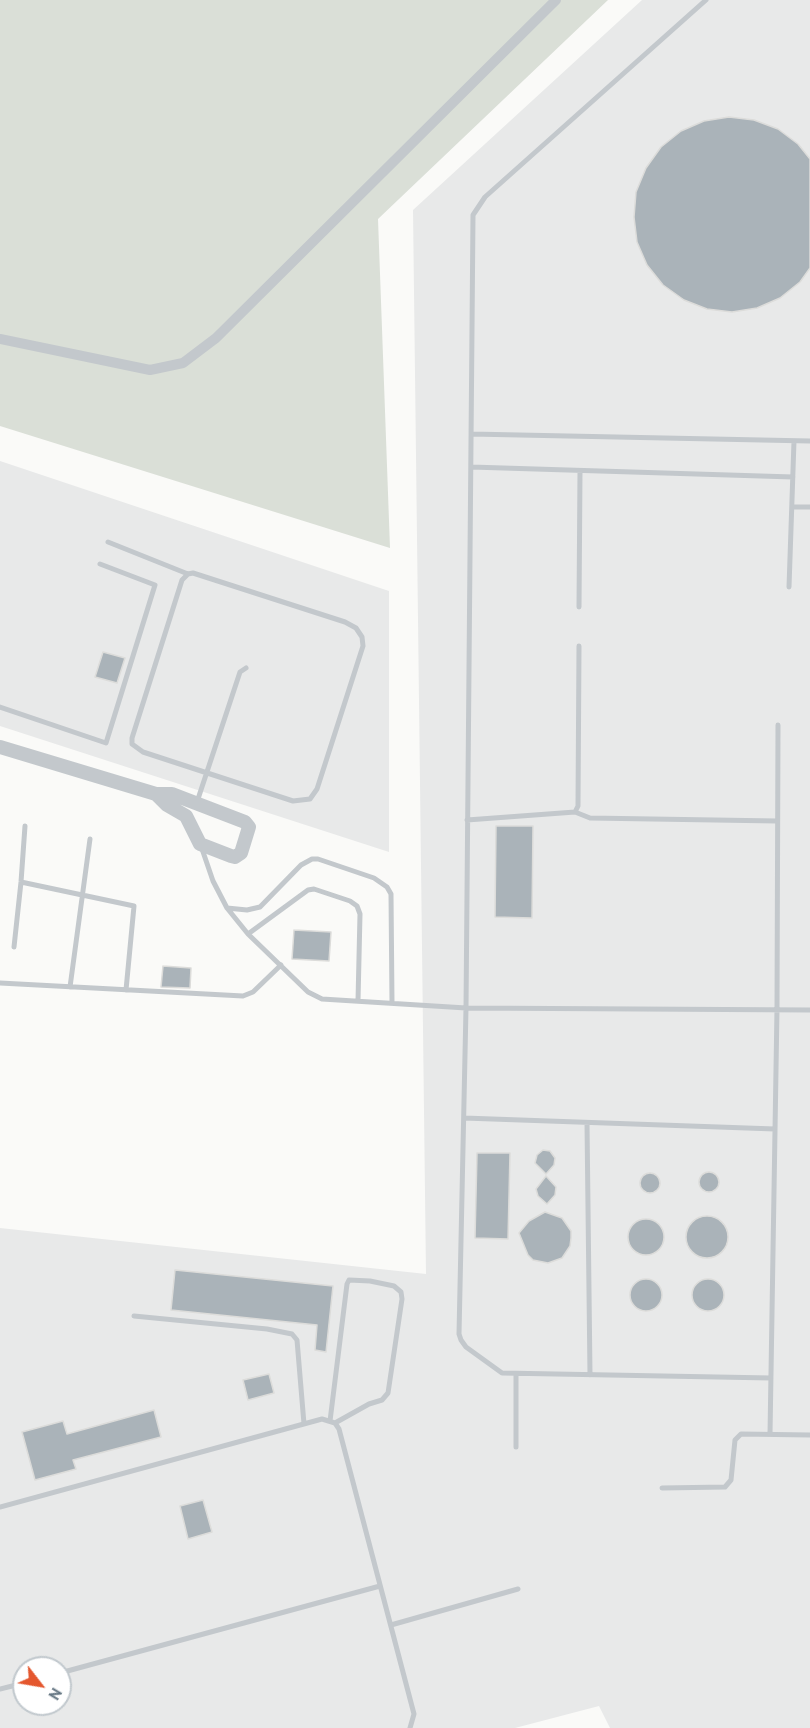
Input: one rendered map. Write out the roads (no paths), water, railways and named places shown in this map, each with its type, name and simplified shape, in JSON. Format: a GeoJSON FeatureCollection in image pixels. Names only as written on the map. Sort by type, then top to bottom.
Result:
{"type":"FeatureCollection","features":[{"type":"Feature","properties":{"kind":"street"},"geometry":{"type":"LineString","coordinates":[[0,339],[150,370],[183,363],[216,338],[556,0]]}},
{"type":"Feature","properties":{"kind":"street"},"geometry":{"type":"LineString","coordinates":[[0,747],[156,794],[172,794],[245,822],[249,827],[241,854],[235,857],[200,844],[186,816],[167,805],[156,794]]}},
{"type":"Feature","properties":{"kind":"lane"},"geometry":{"type":"LineString","coordinates":[[706,0],[485,197],[473,215],[466,1008],[460,1340],[498,1371],[516,1374],[771,1378]]}},
{"type":"Feature","properties":{"kind":"lane"},"geometry":{"type":"LineString","coordinates":[[471,434],[810,441]]}},
{"type":"Feature","properties":{"kind":"lane"},"geometry":{"type":"LineString","coordinates":[[789,587],[794,441]]}},
{"type":"Feature","properties":{"kind":"lane"},"geometry":{"type":"LineString","coordinates":[[471,467],[793,477]]}},
{"type":"Feature","properties":{"kind":"lane"},"geometry":{"type":"LineString","coordinates":[[579,607],[580,471]]}},
{"type":"Feature","properties":{"kind":"lane"},"geometry":{"type":"LineString","coordinates":[[792,507],[810,507]]}},
{"type":"Feature","properties":{"kind":"lane"},"geometry":{"type":"LineString","coordinates":[[108,542],[188,574],[193,573],[345,622],[356,628],[362,636],[363,645],[317,789],[310,799],[292,801],[143,752],[132,744],[182,580],[188,574]]}},
{"type":"Feature","properties":{"kind":"lane"},"geometry":{"type":"LineString","coordinates":[[0,707],[106,743],[155,585],[100,564]]}},
{"type":"Feature","properties":{"kind":"lane"},"geometry":{"type":"LineString","coordinates":[[575,812],[578,806],[579,646]]}},
{"type":"Feature","properties":{"kind":"lane"},"geometry":{"type":"LineString","coordinates":[[197,802],[240,672],[246,668]]}},
{"type":"Feature","properties":{"kind":"lane"},"geometry":{"type":"LineString","coordinates":[[770,1434],[777,1009],[778,725]]}},
{"type":"Feature","properties":{"kind":"lane"},"geometry":{"type":"LineString","coordinates":[[467,820],[575,812],[590,818],[777,821]]}},
{"type":"Feature","properties":{"kind":"lane"},"geometry":{"type":"LineString","coordinates":[[14,947],[26,826]]}},
{"type":"Feature","properties":{"kind":"lane"},"geometry":{"type":"LineString","coordinates":[[70,987],[90,839]]}},
{"type":"Feature","properties":{"kind":"lane"},"geometry":{"type":"LineString","coordinates":[[200,844],[213,881],[227,908],[248,934],[316,997],[358,1002],[466,1008],[810,1010]]}},
{"type":"Feature","properties":{"kind":"lane"},"geometry":{"type":"LineString","coordinates":[[227,908],[247,910],[260,908],[301,865],[312,859],[374,878],[387,887],[391,894],[393,1003]]}},
{"type":"Feature","properties":{"kind":"lane"},"geometry":{"type":"LineString","coordinates":[[21,882],[134,906],[126,990]]}},
{"type":"Feature","properties":{"kind":"lane"},"geometry":{"type":"LineString","coordinates":[[248,934],[308,890],[314,889],[350,901],[357,906],[360,914],[358,1002]]}},
{"type":"Feature","properties":{"kind":"lane"},"geometry":{"type":"LineString","coordinates":[[0,983],[243,996],[253,992],[281,965]]}},
{"type":"Feature","properties":{"kind":"lane"},"geometry":{"type":"LineString","coordinates":[[464,1118],[775,1129]]}},
{"type":"Feature","properties":{"kind":"lane"},"geometry":{"type":"LineString","coordinates":[[587,1123],[590,1375]]}},
{"type":"Feature","properties":{"kind":"lane"},"geometry":{"type":"LineString","coordinates":[[349,1280],[394,1286],[401,1292],[402,1299],[388,1393],[382,1400],[333,1422],[347,1284],[349,1280]]}},
{"type":"Feature","properties":{"kind":"lane"},"geometry":{"type":"LineString","coordinates":[[134,1316],[277,1330],[292,1334],[297,1340],[304,1424]]}},
{"type":"Feature","properties":{"kind":"lane"},"geometry":{"type":"LineString","coordinates":[[516,1374],[516,1447]]}},
{"type":"Feature","properties":{"kind":"lane"},"geometry":{"type":"LineString","coordinates":[[0,1507],[322,1419],[333,1422],[339,1429],[414,1714],[410,1728]]}},
{"type":"Feature","properties":{"kind":"lane"},"geometry":{"type":"LineString","coordinates":[[662,1488],[725,1487],[731,1480],[736,1437],[741,1434],[810,1435]]}},
{"type":"Feature","properties":{"kind":"lane"},"geometry":{"type":"LineString","coordinates":[[72,1670],[380,1586]]}},
{"type":"Feature","properties":{"kind":"lane"},"geometry":{"type":"LineString","coordinates":[[390,1625],[518,1589]]}}]}
